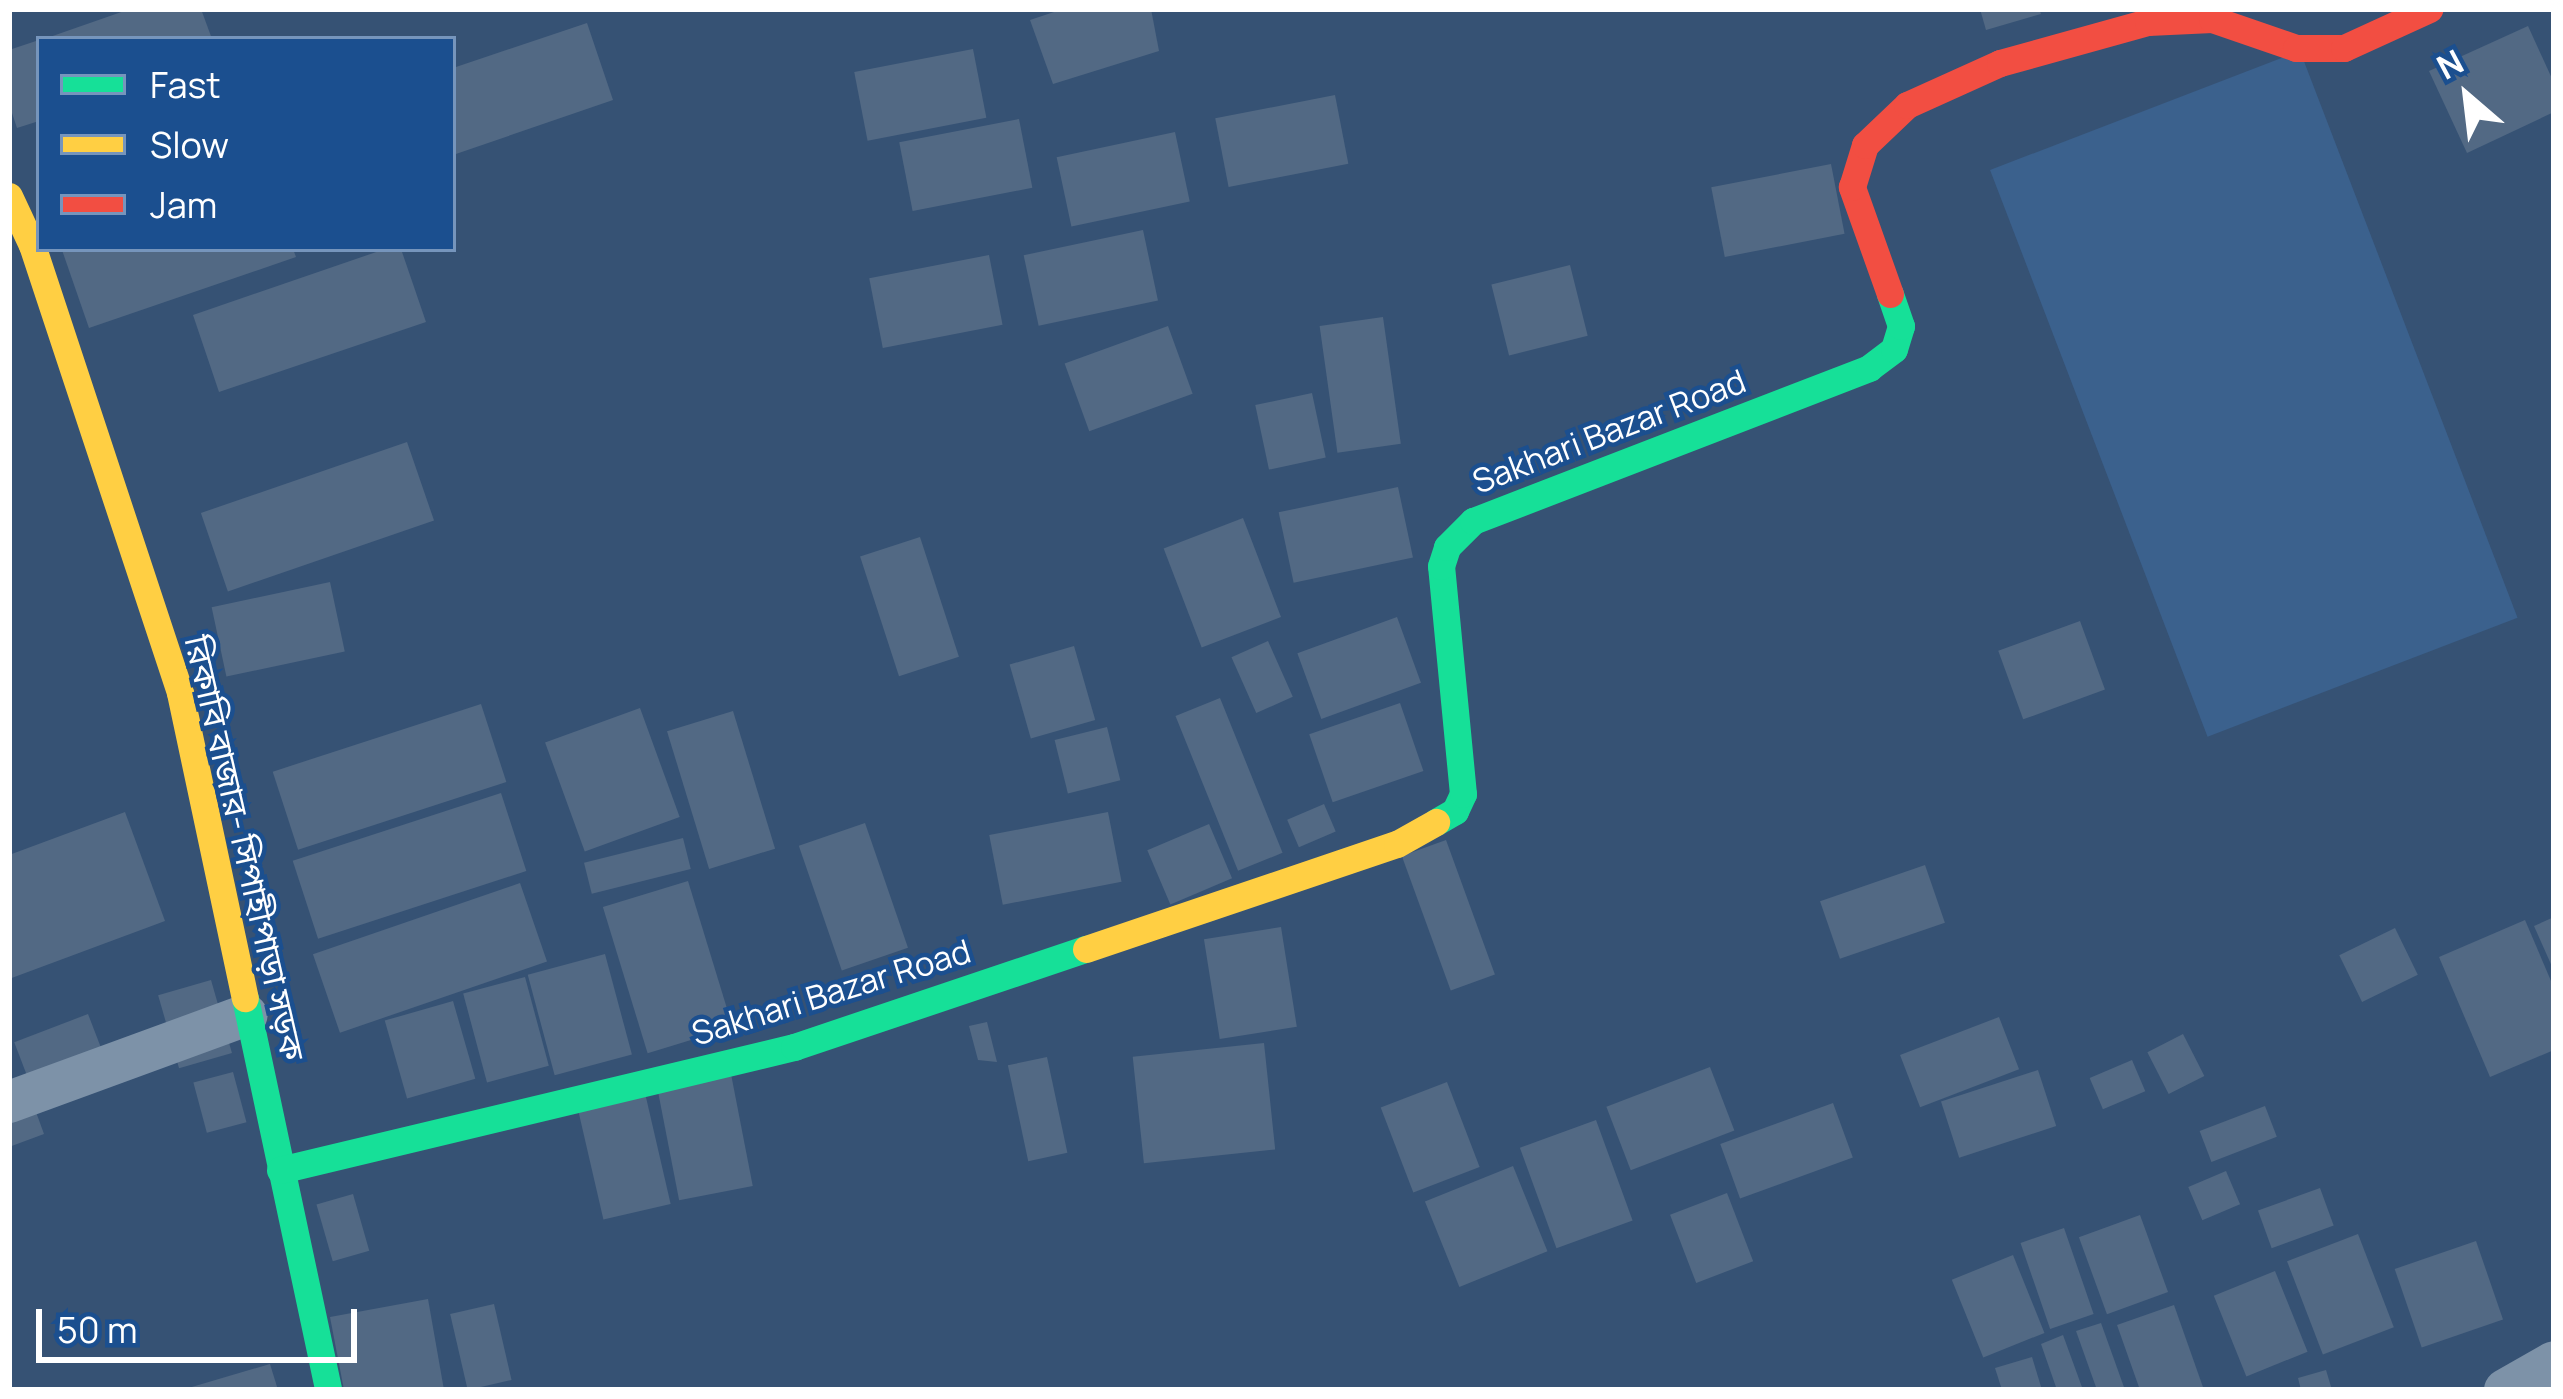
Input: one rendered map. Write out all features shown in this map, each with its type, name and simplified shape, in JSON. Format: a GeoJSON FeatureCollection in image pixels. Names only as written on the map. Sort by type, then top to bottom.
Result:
{"type":"FeatureCollection","features":[{"type":"Feature","properties":{"kind":"street","name":"Sakhari Bazar Road"},"geometry":{"type":"LineString","coordinates":[[280,1170],[794,1047],[1397,844],[1455,811],[1463,794],[1441,566],[1447,547],[1473,521],[1869,368],[1894,349],[1901,326],[1852,188],[1865,145],[1907,105],[2000,62],[2148,22],[2212,19],[2296,48],[2344,49],[2429,9]]}},
{"type":"Feature","properties":{"kind":"street","name":"রিকাবি বাজার- সিপাহীপাড়া সড়ক"},"geometry":{"type":"LineString","coordinates":[[9,196],[32,245],[179,693],[328,1390]]}},
{"type":"Feature","properties":{"kind":"street"},"geometry":{"type":"LineString","coordinates":[[9,1102],[247,1015]]}},
{"type":"Feature","properties":{"kind":"street"},"geometry":{"type":"LineString","coordinates":[[2505,1390],[2554,1362]]}},
{"type":"Feature","properties":{"kind":"water"},"geometry":{"type":"Polygon","coordinates":[[[2300,51],[2518,618],[2208,737],[1990,170],[2300,51]]]}},
{"type":"Feature","properties":{"kind":"building"},"geometry":{"type":"Polygon","coordinates":[[[130,9],[201,9],[211,36],[53,36],[130,9]]]}},
{"type":"Feature","properties":{"kind":"building"},"geometry":{"type":"Polygon","coordinates":[[[1063,9],[1151,9],[1159,51],[1053,84],[1030,20],[1063,9]]]}},
{"type":"Feature","properties":{"kind":"building"},"geometry":{"type":"Polygon","coordinates":[[[1980,9],[2039,9],[2041,14],[1986,30],[1980,9]]]}},
{"type":"Feature","properties":{"kind":"building"},"geometry":{"type":"Polygon","coordinates":[[[587,23],[613,100],[456,154],[456,67],[587,23]]]}},
{"type":"Feature","properties":{"kind":"building"},"geometry":{"type":"Polygon","coordinates":[[[2528,26],[2554,83],[2554,112],[2467,153],[2429,71],[2528,26]]]}},
{"type":"Feature","properties":{"kind":"building"},"geometry":{"type":"Polygon","coordinates":[[[36,41],[36,122],[17,128],[9,104],[9,50],[36,41]]]}},
{"type":"Feature","properties":{"kind":"building"},"geometry":{"type":"Polygon","coordinates":[[[973,49],[986,118],[868,141],[854,72],[973,49]]]}},
{"type":"Feature","properties":{"kind":"building"},"geometry":{"type":"Polygon","coordinates":[[[1335,95],[1348,164],[1229,187],[1215,118],[1335,95]]]}},
{"type":"Feature","properties":{"kind":"building"},"geometry":{"type":"Polygon","coordinates":[[[1019,119],[1032,188],[913,211],[899,142],[1019,119]]]}},
{"type":"Feature","properties":{"kind":"building"},"geometry":{"type":"Polygon","coordinates":[[[1175,132],[1190,201],[1071,227],[1057,157],[1175,132]]]}},
{"type":"Feature","properties":{"kind":"building"},"geometry":{"type":"Polygon","coordinates":[[[1831,164],[1845,234],[1725,257],[1711,187],[1831,164]]]}},
{"type":"Feature","properties":{"kind":"building"},"geometry":{"type":"Polygon","coordinates":[[[1143,230],[1158,300],[1039,326],[1024,255],[1143,230]]]}},
{"type":"Feature","properties":{"kind":"building"},"geometry":{"type":"Polygon","coordinates":[[[63,252],[294,252],[296,257],[89,328],[63,252]]]}},
{"type":"Feature","properties":{"kind":"building"},"geometry":{"type":"Polygon","coordinates":[[[376,252],[402,252],[426,322],[219,392],[193,315],[376,252]]]}},
{"type":"Feature","properties":{"kind":"building"},"geometry":{"type":"Polygon","coordinates":[[[989,255],[1003,325],[883,348],[869,278],[989,255]]]}},
{"type":"Feature","properties":{"kind":"building"},"geometry":{"type":"Polygon","coordinates":[[[1570,265],[1588,336],[1509,355],[1491,285],[1570,265]]]}},
{"type":"Feature","properties":{"kind":"building"},"geometry":{"type":"Polygon","coordinates":[[[1383,317],[1401,444],[1337,453],[1320,326],[1383,317]]]}},
{"type":"Feature","properties":{"kind":"building"},"geometry":{"type":"Polygon","coordinates":[[[1168,326],[1193,394],[1089,431],[1065,364],[1168,326]]]}},
{"type":"Feature","properties":{"kind":"building"},"geometry":{"type":"Polygon","coordinates":[[[1312,393],[1326,458],[1269,470],[1255,405],[1312,393]]]}},
{"type":"Feature","properties":{"kind":"building"},"geometry":{"type":"Polygon","coordinates":[[[407,442],[434,520],[228,591],[201,513],[407,442]]]}},
{"type":"Feature","properties":{"kind":"building"},"geometry":{"type":"Polygon","coordinates":[[[1398,487],[1413,557],[1294,583],[1279,512],[1398,487]]]}},
{"type":"Feature","properties":{"kind":"building"},"geometry":{"type":"Polygon","coordinates":[[[1243,518],[1281,617],[1202,647],[1164,548],[1243,518]]]}},
{"type":"Feature","properties":{"kind":"building"},"geometry":{"type":"Polygon","coordinates":[[[920,537],[959,657],[899,676],[860,556],[920,537]]]}},
{"type":"Feature","properties":{"kind":"building"},"geometry":{"type":"Polygon","coordinates":[[[330,582],[345,651],[226,677],[212,607],[330,582]]]}},
{"type":"Feature","properties":{"kind":"building"},"geometry":{"type":"Polygon","coordinates":[[[1397,617],[1421,683],[1321,719],[1297,653],[1397,617]]]}},
{"type":"Feature","properties":{"kind":"building"},"geometry":{"type":"Polygon","coordinates":[[[2080,621],[2105,690],[2023,719],[1998,651],[2080,621]]]}},
{"type":"Feature","properties":{"kind":"building"},"geometry":{"type":"Polygon","coordinates":[[[1268,641],[1293,697],[1256,713],[1231,657],[1268,641]]]}},
{"type":"Feature","properties":{"kind":"building"},"geometry":{"type":"Polygon","coordinates":[[[1074,646],[1095,720],[1031,738],[1010,664],[1074,646]]]}},
{"type":"Feature","properties":{"kind":"building"},"geometry":{"type":"Polygon","coordinates":[[[1220,698],[1283,853],[1238,871],[1175,716],[1220,698]]]}},
{"type":"Feature","properties":{"kind":"building"},"geometry":{"type":"Polygon","coordinates":[[[1400,703],[1423,771],[1333,802],[1309,734],[1400,703]]]}},
{"type":"Feature","properties":{"kind":"building"},"geometry":{"type":"Polygon","coordinates":[[[481,704],[506,782],[298,850],[273,772],[481,704]]]}},
{"type":"Feature","properties":{"kind":"building"},"geometry":{"type":"Polygon","coordinates":[[[640,708],[680,817],[585,852],[545,743],[640,708]]]}},
{"type":"Feature","properties":{"kind":"building"},"geometry":{"type":"Polygon","coordinates":[[[733,711],[775,849],[709,869],[667,731],[733,711]]]}},
{"type":"Feature","properties":{"kind":"building"},"geometry":{"type":"Polygon","coordinates":[[[1107,727],[1120,780],[1068,793],[1055,740],[1107,727]]]}},
{"type":"Feature","properties":{"kind":"building"},"geometry":{"type":"Polygon","coordinates":[[[501,793],[526,871],[318,939],[293,861],[501,793]]]}},
{"type":"Feature","properties":{"kind":"building"},"geometry":{"type":"Polygon","coordinates":[[[1324,804],[1336,832],[1299,847],[1287,820],[1324,804]]]}},
{"type":"Feature","properties":{"kind":"building"},"geometry":{"type":"Polygon","coordinates":[[[125,812],[165,921],[9,979],[9,855],[125,812]]]}},
{"type":"Feature","properties":{"kind":"building"},"geometry":{"type":"Polygon","coordinates":[[[1108,812],[1122,882],[1003,905],[989,835],[1108,812]]]}},
{"type":"Feature","properties":{"kind":"building"},"geometry":{"type":"Polygon","coordinates":[[[865,823],[908,948],[842,971],[799,846],[865,823]]]}},
{"type":"Feature","properties":{"kind":"building"},"geometry":{"type":"Polygon","coordinates":[[[1209,824],[1232,878],[1170,904],[1147,850],[1209,824]]]}},
{"type":"Feature","properties":{"kind":"building"},"geometry":{"type":"Polygon","coordinates":[[[683,838],[691,869],[592,894],[584,863],[683,838]]]}},
{"type":"Feature","properties":{"kind":"building"},"geometry":{"type":"Polygon","coordinates":[[[1446,840],[1495,974],[1451,990],[1402,856],[1446,840]]]}},
{"type":"Feature","properties":{"kind":"building"},"geometry":{"type":"Polygon","coordinates":[[[1925,865],[1945,923],[1840,959],[1820,901],[1925,865]]]}},
{"type":"Feature","properties":{"kind":"building"},"geometry":{"type":"Polygon","coordinates":[[[688,881],[733,1027],[648,1053],[603,907],[688,881]]]}},
{"type":"Feature","properties":{"kind":"building"},"geometry":{"type":"Polygon","coordinates":[[[520,883],[547,961],[340,1033],[313,954],[520,883]]]}},
{"type":"Feature","properties":{"kind":"building"},"geometry":{"type":"Polygon","coordinates":[[[2554,917],[2554,971],[2534,926],[2554,917]]]}},
{"type":"Feature","properties":{"kind":"building"},"geometry":{"type":"Polygon","coordinates":[[[2525,920],[2554,988],[2554,1050],[2490,1077],[2439,957],[2525,920]]]}},
{"type":"Feature","properties":{"kind":"building"},"geometry":{"type":"Polygon","coordinates":[[[1281,927],[1297,1027],[1220,1039],[1204,939],[1281,927]]]}},
{"type":"Feature","properties":{"kind":"building"},"geometry":{"type":"Polygon","coordinates":[[[2395,928],[2418,975],[2362,1002],[2339,955],[2395,928]]]}},
{"type":"Feature","properties":{"kind":"building"},"geometry":{"type":"Polygon","coordinates":[[[605,954],[632,1054],[555,1075],[528,975],[605,954]]]}},
{"type":"Feature","properties":{"kind":"building"},"geometry":{"type":"Polygon","coordinates":[[[525,977],[549,1066],[487,1082],[463,994],[525,977]]]}},
{"type":"Feature","properties":{"kind":"building"},"geometry":{"type":"Polygon","coordinates":[[[211,980],[232,1053],[179,1068],[158,995],[211,980]]]}},
{"type":"Feature","properties":{"kind":"building"},"geometry":{"type":"Polygon","coordinates":[[[453,1001],[475,1079],[407,1098],[385,1021],[453,1001]]]}},
{"type":"Feature","properties":{"kind":"building"},"geometry":{"type":"Polygon","coordinates":[[[88,1014],[101,1048],[27,1076],[14,1042],[88,1014]]]}},
{"type":"Feature","properties":{"kind":"building"},"geometry":{"type":"Polygon","coordinates":[[[1999,1017],[2019,1069],[1920,1107],[1900,1055],[1999,1017]]]}},
{"type":"Feature","properties":{"kind":"building"},"geometry":{"type":"Polygon","coordinates":[[[987,1022],[997,1062],[978,1060],[969,1026],[987,1022]]]}},
{"type":"Feature","properties":{"kind":"building"},"geometry":{"type":"Polygon","coordinates":[[[2183,1034],[2204,1076],[2169,1094],[2147,1052],[2183,1034]]]}},
{"type":"Feature","properties":{"kind":"building"},"geometry":{"type":"Polygon","coordinates":[[[1264,1043],[1275,1149],[1144,1163],[1133,1057],[1264,1043]]]}},
{"type":"Feature","properties":{"kind":"building"},"geometry":{"type":"Polygon","coordinates":[[[1047,1057],[1067,1153],[1028,1161],[1008,1065],[1047,1057]]]}},
{"type":"Feature","properties":{"kind":"building"},"geometry":{"type":"Polygon","coordinates":[[[2132,1060],[2145,1091],[2103,1109],[2090,1078],[2132,1060]]]}},
{"type":"Feature","properties":{"kind":"building"},"geometry":{"type":"Polygon","coordinates":[[[1710,1067],[1734,1130],[1631,1170],[1606,1107],[1710,1067]]]}},
{"type":"Feature","properties":{"kind":"building"},"geometry":{"type":"Polygon","coordinates":[[[2038,1070],[2056,1126],[1959,1158],[1941,1102],[2038,1070]]]}},
{"type":"Feature","properties":{"kind":"building"},"geometry":{"type":"Polygon","coordinates":[[[233,1072],[246,1122],[207,1133],[193,1083],[233,1072]]]}},
{"type":"Feature","properties":{"kind":"building"},"geometry":{"type":"Polygon","coordinates":[[[731,1074],[753,1186],[679,1200],[657,1088],[731,1074]]]}},
{"type":"Feature","properties":{"kind":"building"},"geometry":{"type":"Polygon","coordinates":[[[1447,1082],[1480,1167],[1413,1192],[1381,1107],[1447,1082]]]}},
{"type":"Feature","properties":{"kind":"building"},"geometry":{"type":"Polygon","coordinates":[[[645,1093],[671,1204],[603,1220],[578,1109],[645,1093]]]}},
{"type":"Feature","properties":{"kind":"building"},"geometry":{"type":"Polygon","coordinates":[[[32,1101],[44,1134],[9,1147],[9,1110],[32,1101]]]}},
{"type":"Feature","properties":{"kind":"building"},"geometry":{"type":"Polygon","coordinates":[[[1833,1103],[1853,1158],[1740,1199],[1720,1144],[1833,1103]]]}},
{"type":"Feature","properties":{"kind":"building"},"geometry":{"type":"Polygon","coordinates":[[[2265,1106],[2277,1137],[2211,1162],[2200,1131],[2265,1106]]]}},
{"type":"Feature","properties":{"kind":"building"},"geometry":{"type":"Polygon","coordinates":[[[1596,1120],[1633,1221],[1556,1248],[1520,1148],[1596,1120]]]}},
{"type":"Feature","properties":{"kind":"building"},"geometry":{"type":"Polygon","coordinates":[[[1513,1166],[1547,1251],[1459,1287],[1425,1202],[1513,1166]]]}},
{"type":"Feature","properties":{"kind":"building"},"geometry":{"type":"Polygon","coordinates":[[[2226,1171],[2240,1204],[2202,1220],[2188,1187],[2226,1171]]]}},
{"type":"Feature","properties":{"kind":"building"},"geometry":{"type":"Polygon","coordinates":[[[2320,1188],[2334,1226],[2272,1248],[2258,1211],[2320,1188]]]}},
{"type":"Feature","properties":{"kind":"building"},"geometry":{"type":"Polygon","coordinates":[[[1727,1193],[1753,1261],[1696,1283],[1670,1215],[1727,1193]]]}},
{"type":"Feature","properties":{"kind":"building"},"geometry":{"type":"Polygon","coordinates":[[[353,1194],[369,1251],[333,1261],[316,1204],[353,1194]]]}},
{"type":"Feature","properties":{"kind":"building"},"geometry":{"type":"Polygon","coordinates":[[[2140,1215],[2168,1292],[2107,1314],[2079,1237],[2140,1215]]]}},
{"type":"Feature","properties":{"kind":"building"},"geometry":{"type":"Polygon","coordinates":[[[2064,1228],[2094,1314],[2050,1329],[2021,1243],[2064,1228]]]}},
{"type":"Feature","properties":{"kind":"building"},"geometry":{"type":"Polygon","coordinates":[[[2358,1234],[2394,1327],[2323,1355],[2287,1261],[2358,1234]]]}},
{"type":"Feature","properties":{"kind":"building"},"geometry":{"type":"Polygon","coordinates":[[[2476,1241],[2503,1319],[2422,1347],[2395,1269],[2476,1241]]]}},
{"type":"Feature","properties":{"kind":"building"},"geometry":{"type":"Polygon","coordinates":[[[2013,1255],[2044,1333],[1983,1358],[1952,1280],[2013,1255]]]}},
{"type":"Feature","properties":{"kind":"building"},"geometry":{"type":"Polygon","coordinates":[[[2275,1271],[2308,1352],[2246,1376],[2214,1296],[2275,1271]]]}},
{"type":"Feature","properties":{"kind":"building"},"geometry":{"type":"Polygon","coordinates":[[[428,1299],[444,1390],[344,1390],[330,1317],[428,1299]]]}},
{"type":"Feature","properties":{"kind":"building"},"geometry":{"type":"Polygon","coordinates":[[[494,1304],[512,1380],[468,1390],[450,1314],[494,1304]]]}},
{"type":"Feature","properties":{"kind":"building"},"geometry":{"type":"Polygon","coordinates":[[[2174,1305],[2204,1390],[2140,1390],[2117,1325],[2174,1305]]]}},
{"type":"Feature","properties":{"kind":"building"},"geometry":{"type":"Polygon","coordinates":[[[2101,1323],[2125,1390],[2097,1390],[2076,1331],[2101,1323]]]}},
{"type":"Feature","properties":{"kind":"building"},"geometry":{"type":"Polygon","coordinates":[[[2063,1335],[2083,1390],[2057,1390],[2041,1344],[2063,1335]]]}},
{"type":"Feature","properties":{"kind":"building"},"geometry":{"type":"Polygon","coordinates":[[[2032,1357],[2042,1390],[2002,1390],[1995,1368],[2032,1357]]]}},
{"type":"Feature","properties":{"kind":"building"},"geometry":{"type":"Polygon","coordinates":[[[270,1364],[278,1390],[185,1390],[185,1389],[270,1364]]]}},
{"type":"Feature","properties":{"kind":"building"},"geometry":{"type":"Polygon","coordinates":[[[2326,1370],[2332,1390],[2301,1390],[2298,1378],[2326,1370]]]}},
{"type":"Feature","properties":{"kind":"traffic: fast"},"geometry":{"type":"LineString","coordinates":[[1436,822],[1455,811],[1463,794],[1441,566],[1447,547],[1473,521],[1869,368],[1894,349],[1901,326],[1890,294]]}},
{"type":"Feature","properties":{"kind":"traffic: fast"},"geometry":{"type":"LineString","coordinates":[[280,1170],[794,1047],[1086,949]]}},
{"type":"Feature","properties":{"kind":"traffic: fast"},"geometry":{"type":"LineString","coordinates":[[245,998],[328,1390]]}},
{"type":"Feature","properties":{"kind":"traffic: slow"},"geometry":{"type":"LineString","coordinates":[[9,196],[32,245],[180,693],[245,998]]}},
{"type":"Feature","properties":{"kind":"traffic: slow"},"geometry":{"type":"LineString","coordinates":[[1086,949],[1397,844],[1436,822]]}},
{"type":"Feature","properties":{"kind":"traffic: jam"},"geometry":{"type":"LineString","coordinates":[[1890,294],[1852,187],[1865,145],[1907,105],[2000,63],[2148,22],[2212,19],[2296,48],[2344,48],[2429,9]]}}]}
